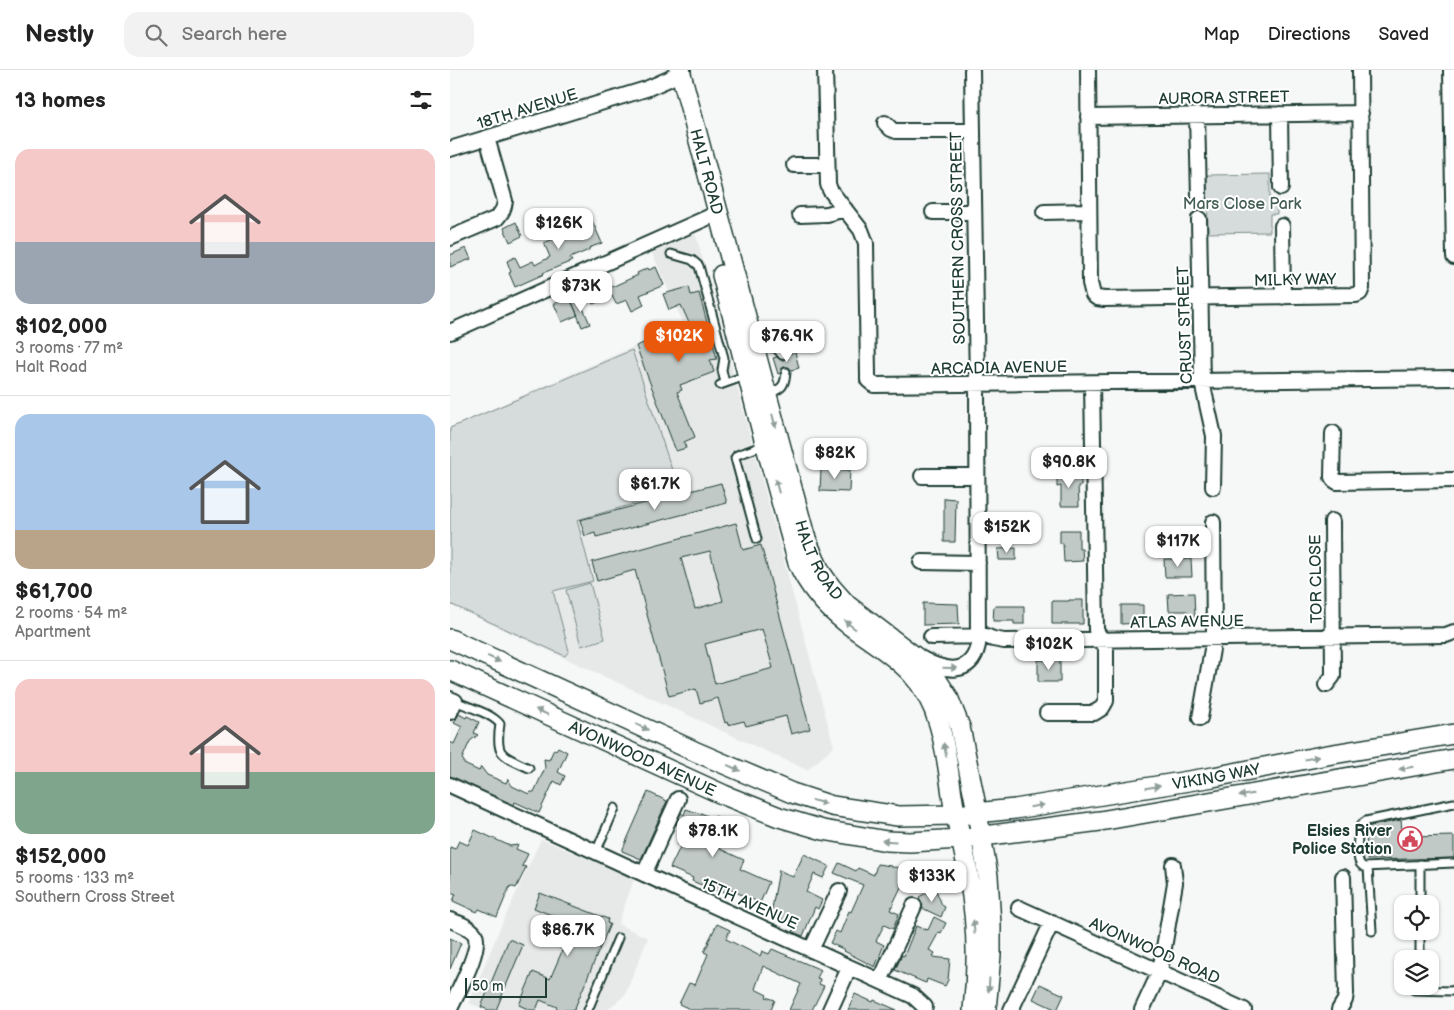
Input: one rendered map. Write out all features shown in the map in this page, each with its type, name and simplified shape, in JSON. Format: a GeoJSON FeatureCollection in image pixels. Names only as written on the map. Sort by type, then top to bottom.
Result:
{"type":"FeatureCollection","features":[{"type":"Feature","properties":{"kind":"main road","name":"HALT ROAD"},"geometry":{"type":"LineString","coordinates":[[676,72],[712,215],[748,374],[798,563],[805,578],[824,603],[847,623],[901,663],[915,678],[927,694],[940,724],[960,838],[969,877],[976,966],[973,1010]]}},
{"type":"Feature","properties":{"kind":"main road","name":"HALT ROAD"},"geometry":{"type":"LineString","coordinates":[[712,215],[755,348],[806,536],[814,558],[831,587],[847,604],[922,662],[935,677],[954,709],[960,727],[988,876],[991,955],[986,1010]]}},
{"type":"Feature","properties":{"kind":"main road","name":"AVONWOOD AVENUE"},"geometry":{"type":"LineString","coordinates":[[450,639],[694,751],[792,793],[832,806],[878,813],[917,816],[977,813]]}},
{"type":"Feature","properties":{"kind":"main road","name":"AVONWOOD AVENUE"},"geometry":{"type":"LineString","coordinates":[[450,670],[779,817],[823,830],[887,841],[910,842],[981,836]]}},
{"type":"Feature","properties":{"kind":"main road","name":"VIKING WAY"},"geometry":{"type":"LineString","coordinates":[[977,813],[1096,797],[1454,734]]}},
{"type":"Feature","properties":{"kind":"main road","name":"VIKING WAY"},"geometry":{"type":"LineString","coordinates":[[981,836],[1100,821],[1454,759]]}},
{"type":"Feature","properties":{"kind":"street","name":"ARCADIA AVENUE"},"geometry":{"type":"LineString","coordinates":[[825,70],[828,187],[861,230],[866,243],[868,380],[871,383],[878,386],[1454,378]]}},
{"type":"Feature","properties":{"kind":"street","name":"SOUTHERN CROSS STREET"},"geometry":{"type":"LineString","coordinates":[[905,650],[938,667],[949,670],[960,668],[966,664],[975,656],[978,645],[977,384],[972,70]]}},
{"type":"Feature","properties":{"kind":"street","name":"MILKY WAY"},"geometry":{"type":"LineString","coordinates":[[1088,70],[1090,283],[1093,295],[1104,299],[1356,295],[1362,290],[1360,70]]}},
{"type":"Feature","properties":{"kind":"street"},"geometry":{"type":"LineString","coordinates":[[1451,70],[1454,257]]}},
{"type":"Feature","properties":{"kind":"street","name":"18TH AVENUE"},"geometry":{"type":"LineString","coordinates":[[450,149],[646,89],[676,72]]}},
{"type":"Feature","properties":{"kind":"street","name":"AURORA STREET"},"geometry":{"type":"LineString","coordinates":[[1088,116],[1361,113]]}},
{"type":"Feature","properties":{"kind":"street"},"geometry":{"type":"LineString","coordinates":[[1280,114],[1281,188]]}},
{"type":"Feature","properties":{"kind":"street"},"geometry":{"type":"LineString","coordinates":[[1196,115],[1199,196]]}},
{"type":"Feature","properties":{"kind":"street"},"geometry":{"type":"LineString","coordinates":[[884,123],[896,131],[972,131]]}},
{"type":"Feature","properties":{"kind":"street"},"geometry":{"type":"LineString","coordinates":[[450,238],[497,218],[504,207],[505,201],[487,138]]}},
{"type":"Feature","properties":{"kind":"street"},"geometry":{"type":"LineString","coordinates":[[794,165],[826,165]]}},
{"type":"Feature","properties":{"kind":"street"},"geometry":{"type":"LineString","coordinates":[[800,215],[827,214],[845,209]]}},
{"type":"Feature","properties":{"kind":"street"},"geometry":{"type":"LineString","coordinates":[[1044,212],[1089,211]]}},
{"type":"Feature","properties":{"kind":"street"},"geometry":{"type":"LineString","coordinates":[[932,212],[974,212]]}},
{"type":"Feature","properties":{"kind":"street"},"geometry":{"type":"LineString","coordinates":[[450,332],[712,215]]}},
{"type":"Feature","properties":{"kind":"street","name":"CRUST STREET"},"geometry":{"type":"LineString","coordinates":[[1199,220],[1202,382],[1213,430],[1213,487]]}},
{"type":"Feature","properties":{"kind":"street"},"geometry":{"type":"LineString","coordinates":[[1282,226],[1283,297]]}},
{"type":"Feature","properties":{"kind":"street"},"geometry":{"type":"LineString","coordinates":[[1047,713],[1094,713],[1105,705],[1107,696],[1106,648],[1096,630],[1092,383]]}},
{"type":"Feature","properties":{"kind":"street"},"geometry":{"type":"LineString","coordinates":[[1333,433],[1332,477],[1337,482],[1454,480]]}},
{"type":"Feature","properties":{"kind":"street"},"geometry":{"type":"LineString","coordinates":[[922,476],[977,476]]}},
{"type":"Feature","properties":{"kind":"street","name":"TOR CLOSE"},"geometry":{"type":"LineString","coordinates":[[1326,685],[1333,676],[1332,521]]}},
{"type":"Feature","properties":{"kind":"street"},"geometry":{"type":"LineString","coordinates":[[1200,718],[1214,638],[1213,522]]}},
{"type":"Feature","properties":{"kind":"street"},"geometry":{"type":"LineString","coordinates":[[921,562],[978,562]]}},
{"type":"Feature","properties":{"kind":"street","name":"ATLAS AVENUE"},"geometry":{"type":"LineString","coordinates":[[931,637],[986,636],[993,640],[1004,641],[1333,637],[1450,633]]}},
{"type":"Feature","properties":{"kind":"street","name":"15TH AVENUE"},"geometry":{"type":"LineString","coordinates":[[450,785],[914,996],[925,1007]]}},
{"type":"Feature","properties":{"kind":"street"},"geometry":{"type":"LineString","coordinates":[[644,874],[678,799]]}},
{"type":"Feature","properties":{"kind":"street"},"geometry":{"type":"LineString","coordinates":[[1142,1010],[1160,971],[1175,883],[1173,865]]}},
{"type":"Feature","properties":{"kind":"street"},"geometry":{"type":"LineString","coordinates":[[1340,1010],[1346,993],[1344,877]]}},
{"type":"Feature","properties":{"kind":"street"},"geometry":{"type":"LineString","coordinates":[[811,950],[838,891]]}},
{"type":"Feature","properties":{"kind":"street"},"geometry":{"type":"LineString","coordinates":[[880,981],[914,906]]}},
{"type":"Feature","properties":{"kind":"street","name":"AVONWOOD ROAD"},"geometry":{"type":"LineString","coordinates":[[1019,908],[1244,1010]]}},
{"type":"Feature","properties":{"kind":"street"},"geometry":{"type":"LineString","coordinates":[[450,920],[468,928],[474,933],[476,940],[475,954],[450,1009]]}},
{"type":"Feature","properties":{"kind":"street"},"geometry":{"type":"LineString","coordinates":[[1011,1010],[1052,922]]}},
{"type":"Feature","properties":{"kind":"street"},"geometry":{"type":"LineString","coordinates":[[830,1010],[849,968]]}},
{"type":"Feature","properties":{"kind":"lane"},"geometry":{"type":"LineString","coordinates":[[671,254],[692,260],[699,266],[724,358],[722,370],[723,384],[748,374]]}},
{"type":"Feature","properties":{"kind":"lane"},"geometry":{"type":"LineString","coordinates":[[755,348],[776,348],[782,355]]}},
{"type":"Feature","properties":{"kind":"lane"},"geometry":{"type":"LineString","coordinates":[[767,394],[775,392],[784,385],[786,372]]}},
{"type":"Feature","properties":{"kind":"lane"},"geometry":{"type":"LineString","coordinates":[[757,539],[734,458],[736,455],[766,445]]}},
{"type":"Feature","properties":{"kind":"lane"},"geometry":{"type":"LineString","coordinates":[[452,704],[492,717],[500,724],[498,743],[500,752],[504,756],[529,768]]}},
{"type":"Feature","properties":{"kind":"lane"},"geometry":{"type":"LineString","coordinates":[[1454,803],[1366,820],[1359,828],[1358,834],[1359,861],[1362,865],[1454,863]]}},
{"type":"Feature","properties":{"kind":"lane"},"geometry":{"type":"LineString","coordinates":[[596,852],[615,808]]}},
{"type":"Feature","properties":{"kind":"lane"},"geometry":{"type":"LineString","coordinates":[[1420,864],[1420,895]]}},
{"type":"Feature","properties":{"kind":"lane"},"geometry":{"type":"LineString","coordinates":[[1368,866],[1372,931]]}},
{"type":"Feature","properties":{"kind":"lane"},"geometry":{"type":"LineString","coordinates":[[588,1010],[618,938]]}},
{"type":"Feature","properties":{"kind":"lane"},"geometry":{"type":"LineString","coordinates":[[1439,991],[1454,990]]}},
{"type":"Feature","properties":{"kind":"shaded area"},"geometry":{"type":"Polygon","coordinates":[[[694,234],[696,235],[834,747],[807,770],[450,605],[450,427],[633,347],[685,327],[652,253],[694,234]]]}},
{"type":"Feature","properties":{"kind":"shaded area"},"geometry":{"type":"Polygon","coordinates":[[[541,839],[634,879],[618,924],[648,938],[625,995],[607,1010],[487,1010],[469,1003],[500,928],[541,839]]]}},
{"type":"Feature","properties":{"kind":"green space","name":"Mars Close Park"},"geometry":{"type":"Polygon","coordinates":[[[1270,174],[1270,198],[1277,199],[1277,214],[1270,214],[1270,232],[1208,233],[1207,175],[1270,174]]]}},
{"type":"Feature","properties":{"kind":"green space"},"geometry":{"type":"Polygon","coordinates":[[[632,350],[679,491],[577,520],[593,581],[553,591],[569,651],[565,656],[450,604],[450,428],[632,350]]]}},
{"type":"Feature","properties":{"kind":"green space"},"geometry":{"type":"Polygon","coordinates":[[[590,583],[605,639],[581,646],[566,590],[590,583]]]}},
{"type":"Feature","properties":{"kind":"building"},"geometry":{"type":"Polygon","coordinates":[[[589,214],[602,243],[570,258],[572,261],[515,287],[509,273],[511,272],[507,261],[515,257],[520,267],[533,261],[535,265],[550,257],[544,243],[560,236],[556,228],[589,214]]]}},
{"type":"Feature","properties":{"kind":"building"},"geometry":{"type":"Polygon","coordinates":[[[516,222],[522,236],[510,242],[504,228],[516,222]]]}},
{"type":"Feature","properties":{"kind":"building"},"geometry":{"type":"Polygon","coordinates":[[[466,248],[471,259],[450,267],[450,255],[466,248]]]}},
{"type":"Feature","properties":{"kind":"building"},"geometry":{"type":"Polygon","coordinates":[[[656,267],[664,285],[640,295],[644,305],[632,311],[627,300],[616,304],[612,296],[593,304],[586,290],[598,285],[601,292],[638,275],[637,273],[648,268],[649,270],[656,267]]]}},
{"type":"Feature","properties":{"kind":"building"},"geometry":{"type":"Polygon","coordinates":[[[689,287],[691,295],[699,293],[717,359],[710,360],[714,372],[680,385],[682,390],[677,392],[695,437],[684,442],[686,448],[676,451],[636,346],[690,325],[681,305],[669,310],[663,294],[689,287]]]}},
{"type":"Feature","properties":{"kind":"building"},"geometry":{"type":"Polygon","coordinates":[[[569,297],[578,315],[562,322],[554,304],[569,297]]]}},
{"type":"Feature","properties":{"kind":"building"},"geometry":{"type":"Polygon","coordinates":[[[579,299],[590,324],[582,327],[572,302],[579,299]]]}},
{"type":"Feature","properties":{"kind":"building"},"geometry":{"type":"Polygon","coordinates":[[[795,352],[799,368],[791,370],[789,367],[784,367],[781,369],[781,373],[778,374],[773,358],[777,357],[783,360],[787,357],[787,354],[795,352]]]}},
{"type":"Feature","properties":{"kind":"building"},"geometry":{"type":"Polygon","coordinates":[[[821,469],[850,470],[849,492],[820,491],[821,469]]]}},
{"type":"Feature","properties":{"kind":"building"},"geometry":{"type":"Polygon","coordinates":[[[1057,475],[1081,475],[1081,486],[1078,486],[1079,506],[1061,506],[1061,486],[1057,487],[1057,475]]]}},
{"type":"Feature","properties":{"kind":"building"},"geometry":{"type":"Polygon","coordinates":[[[721,483],[727,503],[596,537],[595,533],[585,536],[580,520],[721,483]]]}},
{"type":"Feature","properties":{"kind":"building"},"geometry":{"type":"Polygon","coordinates":[[[944,498],[956,499],[955,542],[944,542],[944,498]]]}},
{"type":"Feature","properties":{"kind":"building"},"geometry":{"type":"Polygon","coordinates":[[[736,523],[743,550],[761,545],[810,729],[791,734],[786,716],[746,726],[744,721],[728,725],[727,722],[725,723],[718,698],[700,703],[696,689],[669,696],[635,570],[597,581],[592,562],[736,523]],[[710,551],[681,558],[695,609],[723,601],[710,551]],[[762,629],[705,644],[715,684],[773,668],[762,629]]]}},
{"type":"Feature","properties":{"kind":"building"},"geometry":{"type":"Polygon","coordinates":[[[1060,530],[1079,530],[1079,549],[1082,549],[1083,561],[1064,562],[1063,543],[1060,543],[1060,530]]]}},
{"type":"Feature","properties":{"kind":"building"},"geometry":{"type":"Polygon","coordinates":[[[1016,548],[1016,560],[999,560],[998,549],[1016,548]]]}},
{"type":"Feature","properties":{"kind":"building"},"geometry":{"type":"Polygon","coordinates":[[[1164,559],[1191,559],[1192,577],[1165,577],[1164,559]]]}},
{"type":"Feature","properties":{"kind":"building"},"geometry":{"type":"Polygon","coordinates":[[[1194,593],[1195,618],[1187,619],[1187,611],[1169,611],[1168,594],[1194,593]]]}},
{"type":"Feature","properties":{"kind":"building"},"geometry":{"type":"Polygon","coordinates":[[[1083,600],[1083,624],[1052,624],[1052,601],[1083,600]]]}},
{"type":"Feature","properties":{"kind":"building"},"geometry":{"type":"Polygon","coordinates":[[[923,603],[958,604],[959,624],[923,625],[923,603]]]}},
{"type":"Feature","properties":{"kind":"building"},"geometry":{"type":"Polygon","coordinates":[[[1121,605],[1143,605],[1143,623],[1121,624],[1121,605]]]}},
{"type":"Feature","properties":{"kind":"building"},"geometry":{"type":"Polygon","coordinates":[[[994,606],[1024,606],[1024,624],[1014,624],[1014,621],[993,621],[994,606]]]}},
{"type":"Feature","properties":{"kind":"building"},"geometry":{"type":"Polygon","coordinates":[[[1038,660],[1060,660],[1060,682],[1038,682],[1038,660]]]}},
{"type":"Feature","properties":{"kind":"building"},"geometry":{"type":"Polygon","coordinates":[[[459,714],[479,722],[474,733],[478,735],[470,741],[462,759],[464,764],[479,771],[481,767],[487,775],[506,783],[508,779],[512,786],[529,794],[534,792],[545,768],[544,759],[549,760],[554,749],[556,750],[558,747],[567,752],[558,772],[565,776],[561,785],[554,781],[539,813],[515,802],[514,805],[450,776],[450,742],[454,744],[462,727],[454,723],[459,714]]]}},
{"type":"Feature","properties":{"kind":"building"},"geometry":{"type":"Polygon","coordinates":[[[648,792],[667,801],[641,859],[622,851],[648,792]]]}},
{"type":"Feature","properties":{"kind":"building"},"geometry":{"type":"Polygon","coordinates":[[[686,809],[714,819],[715,816],[725,821],[719,837],[725,839],[720,849],[744,860],[740,869],[769,882],[760,903],[729,889],[727,893],[720,890],[719,892],[692,881],[693,878],[670,868],[681,845],[677,844],[684,827],[676,824],[681,813],[684,815],[686,809]]]}},
{"type":"Feature","properties":{"kind":"building","name":"Elsies River Police Station"},"geometry":{"type":"Polygon","coordinates":[[[1401,820],[1402,831],[1408,831],[1409,837],[1454,836],[1454,858],[1367,860],[1366,827],[1401,820]]]}},
{"type":"Feature","properties":{"kind":"building"},"geometry":{"type":"Polygon","coordinates":[[[475,830],[510,846],[518,845],[516,849],[528,854],[522,866],[526,867],[522,876],[516,888],[510,886],[497,917],[479,909],[477,912],[453,901],[456,894],[450,892],[450,847],[455,849],[459,841],[468,845],[475,830]]]}},
{"type":"Feature","properties":{"kind":"building"},"geometry":{"type":"Polygon","coordinates":[[[804,854],[829,866],[823,878],[814,874],[806,892],[822,900],[818,909],[815,907],[803,936],[793,932],[795,926],[771,914],[779,870],[793,877],[804,854]]]}},
{"type":"Feature","properties":{"kind":"building"},"geometry":{"type":"Polygon","coordinates":[[[839,863],[856,871],[858,868],[874,875],[877,864],[908,868],[907,876],[921,882],[917,892],[902,885],[890,910],[899,914],[893,929],[884,925],[876,941],[884,945],[875,967],[830,943],[836,931],[840,933],[863,885],[834,873],[839,863]]]}},
{"type":"Feature","properties":{"kind":"building"},"geometry":{"type":"Polygon","coordinates":[[[935,888],[942,905],[945,907],[941,917],[922,908],[923,905],[919,897],[935,888]]]}},
{"type":"Feature","properties":{"kind":"building"},"geometry":{"type":"Polygon","coordinates":[[[540,893],[608,919],[607,923],[610,924],[574,1010],[556,1010],[557,1007],[540,1000],[536,1010],[530,1010],[519,1005],[533,972],[550,979],[569,935],[563,933],[568,922],[534,908],[540,893]]]}},
{"type":"Feature","properties":{"kind":"building"},"geometry":{"type":"Polygon","coordinates":[[[934,917],[946,923],[929,950],[935,953],[933,957],[950,959],[948,980],[945,986],[927,979],[926,983],[895,970],[902,955],[904,956],[916,926],[928,930],[934,917]]]}},
{"type":"Feature","properties":{"kind":"building"},"geometry":{"type":"Polygon","coordinates":[[[717,924],[730,930],[726,939],[760,956],[762,951],[769,954],[772,949],[821,970],[817,978],[820,979],[819,984],[824,986],[812,1010],[789,1010],[801,984],[763,966],[755,989],[767,995],[766,997],[775,1000],[771,1010],[692,1010],[679,1004],[689,983],[695,985],[708,954],[704,952],[717,924]]]}},
{"type":"Feature","properties":{"kind":"building"},"geometry":{"type":"Polygon","coordinates":[[[450,938],[461,943],[450,969],[450,938]]]}},
{"type":"Feature","properties":{"kind":"building"},"geometry":{"type":"Polygon","coordinates":[[[509,939],[523,945],[496,1010],[488,1010],[481,1007],[509,939]]]}},
{"type":"Feature","properties":{"kind":"building"},"geometry":{"type":"Polygon","coordinates":[[[1040,984],[1064,995],[1057,1010],[1033,999],[1040,984]]]}},
{"type":"Feature","properties":{"kind":"building"},"geometry":{"type":"Polygon","coordinates":[[[855,994],[873,1002],[874,1000],[897,1010],[848,1010],[855,994]]]}},
{"type":"Feature","properties":{"kind":"place","name":"Elsies River Police Station"},"geometry":{"type":"Point","coordinates":[1410,839]}}]}
